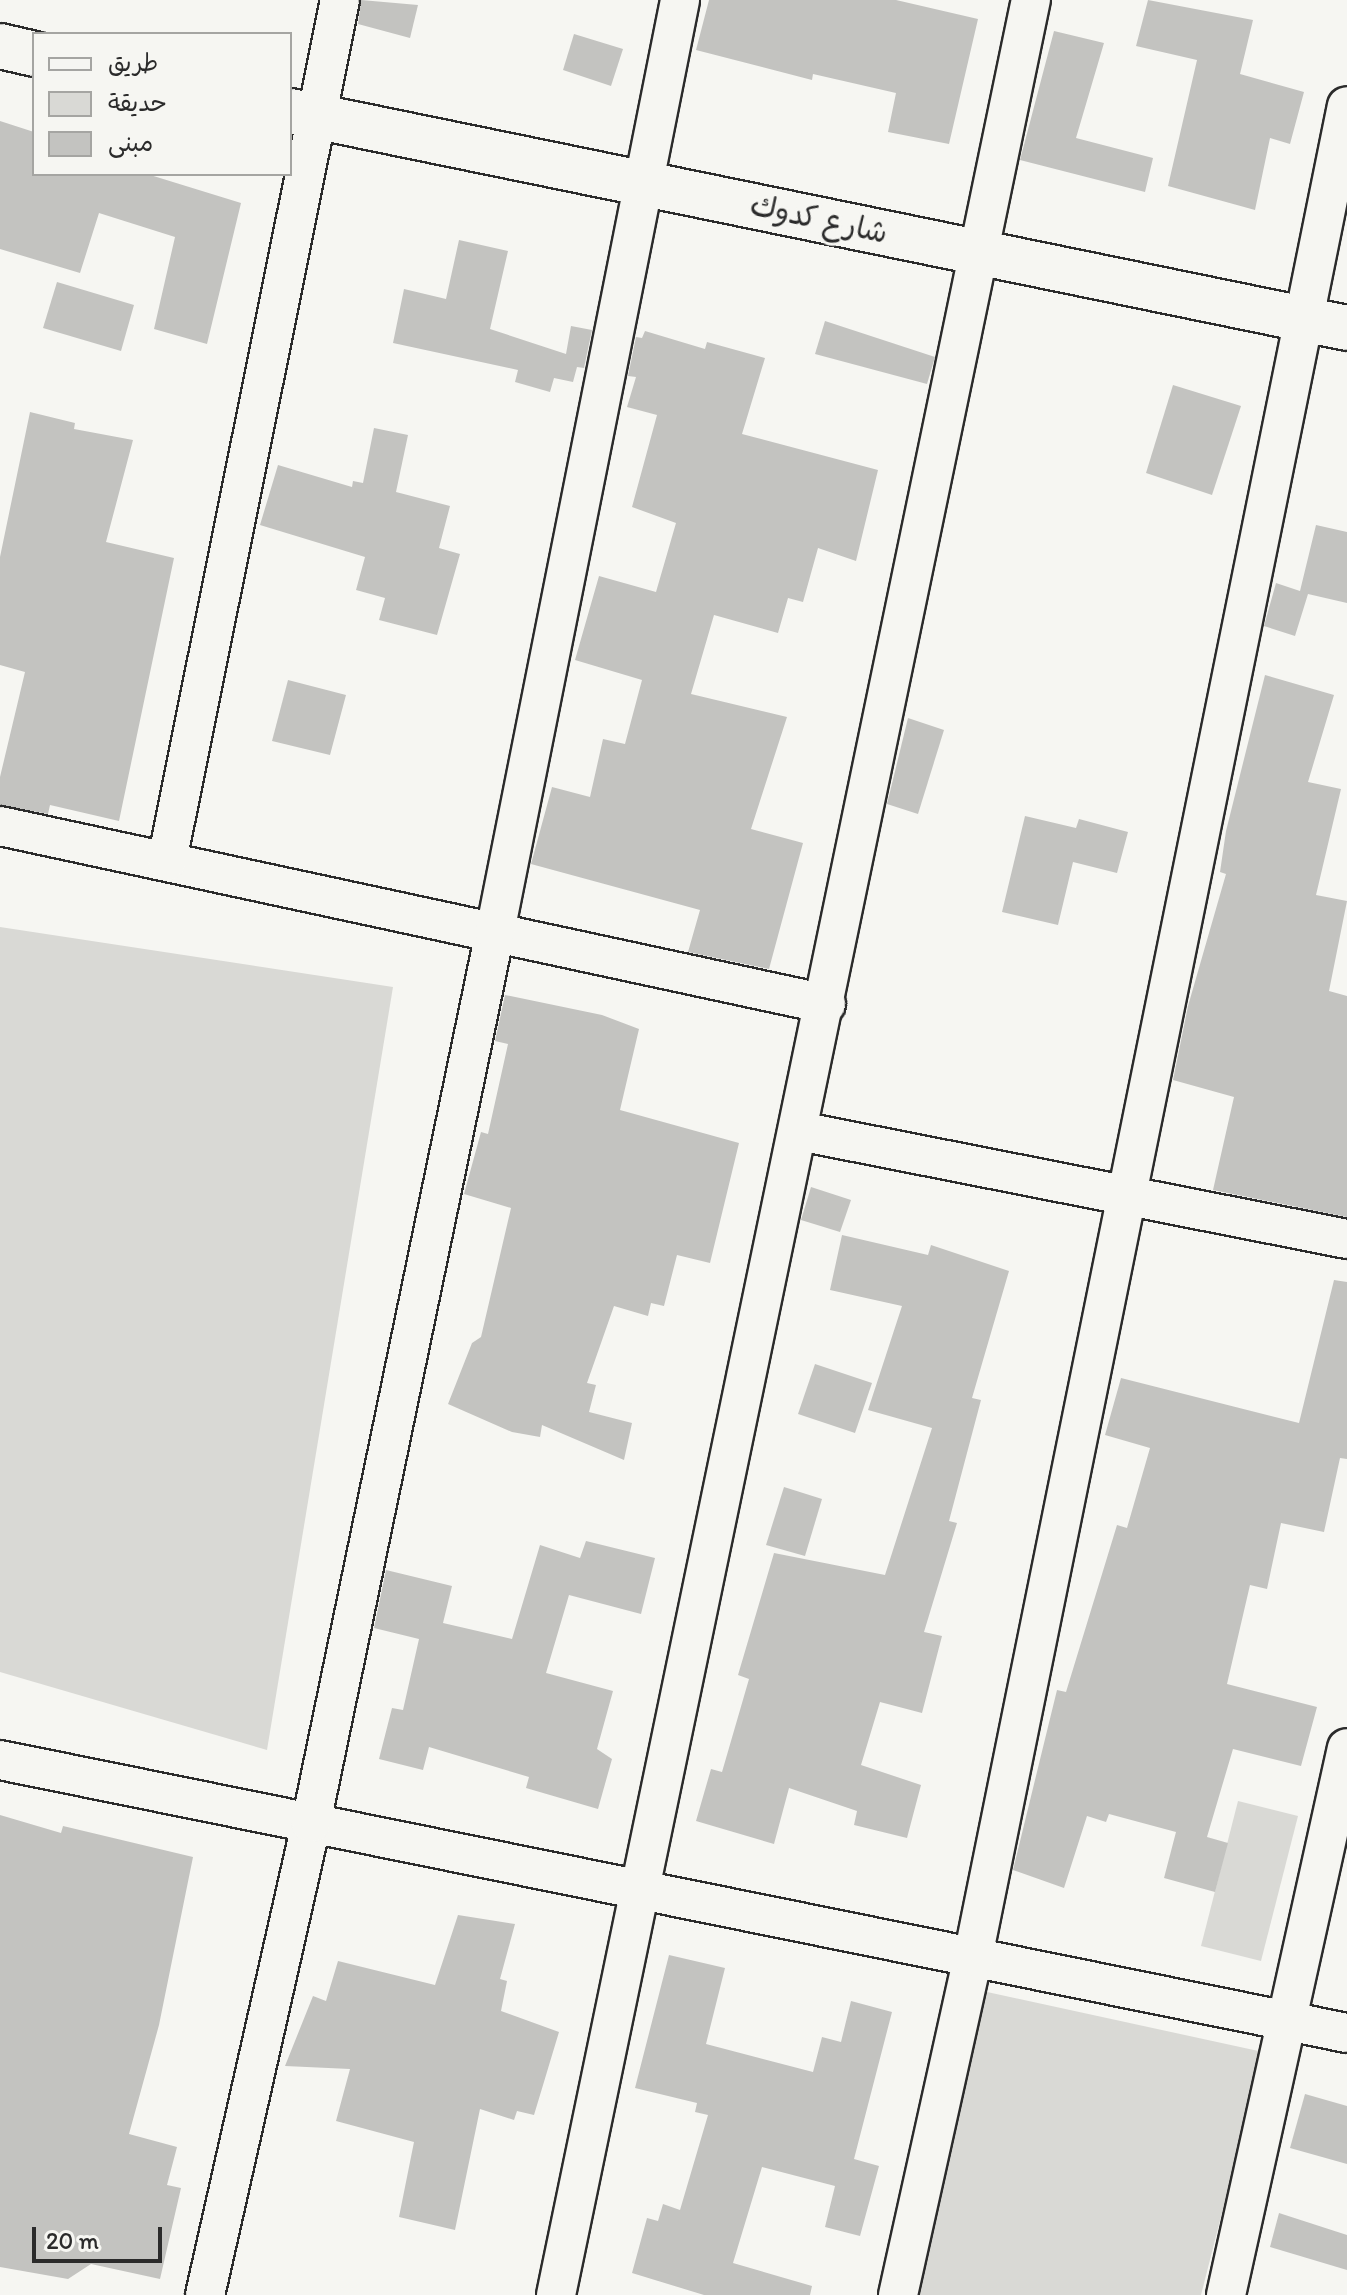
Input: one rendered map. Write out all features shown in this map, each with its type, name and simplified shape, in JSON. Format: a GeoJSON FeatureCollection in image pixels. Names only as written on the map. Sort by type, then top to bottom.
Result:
{"type":"FeatureCollection","features":[{"type":"Feature","properties":{"kind":"street"},"geometry":{"type":"LineString","coordinates":[[292,174],[303,114],[340,0]]}},
{"type":"Feature","properties":{"kind":"street"},"geometry":{"type":"LineString","coordinates":[[205,2295],[311,1823],[495,932],[680,0]]}},
{"type":"Feature","properties":{"kind":"street"},"geometry":{"type":"LineString","coordinates":[[556,2295],[826,1004],[1031,0]]}},
{"type":"Feature","properties":{"kind":"street"},"geometry":{"type":"LineString","coordinates":[[0,46],[32,54]]}},
{"type":"Feature","properties":{"kind":"street"},"geometry":{"type":"LineString","coordinates":[[898,2295],[973,1957],[1347,106]]}},
{"type":"Feature","properties":{"kind":"street","name":"شارع كدوك"},"geometry":{"type":"LineString","coordinates":[[303,114],[1347,328]]}},
{"type":"Feature","properties":{"kind":"street"},"geometry":{"type":"LineString","coordinates":[[167,861],[292,176]]}},
{"type":"Feature","properties":{"kind":"street"},"geometry":{"type":"LineString","coordinates":[[0,826],[826,1004]]}},
{"type":"Feature","properties":{"kind":"street"},"geometry":{"type":"LineString","coordinates":[[799,1131],[1347,1239]]}},
{"type":"Feature","properties":{"kind":"street"},"geometry":{"type":"LineString","coordinates":[[1226,2295],[1347,1748]]}},
{"type":"Feature","properties":{"kind":"street"},"geometry":{"type":"LineString","coordinates":[[0,1760],[1347,2033]]}},
{"type":"Feature","properties":{"kind":"green space"},"geometry":{"type":"Polygon","coordinates":[[[0,927],[393,987],[267,1750],[0,1672],[0,927]]]}},
{"type":"Feature","properties":{"kind":"green space"},"geometry":{"type":"Polygon","coordinates":[[[1238,1801],[1298,1816],[1261,1961],[1201,1946],[1238,1801]]]}},
{"type":"Feature","properties":{"kind":"green space"},"geometry":{"type":"Polygon","coordinates":[[[978,1990],[1263,2052],[1201,2295],[913,2295],[978,1990]]]}},
{"type":"Feature","properties":{"kind":"building"},"geometry":{"type":"Polygon","coordinates":[[[361,0],[418,5],[410,38],[358,24],[361,0]]]}},
{"type":"Feature","properties":{"kind":"building"},"geometry":{"type":"Polygon","coordinates":[[[709,0],[896,0],[978,19],[949,144],[888,132],[896,93],[813,74],[812,80],[696,50],[709,0]]]}},
{"type":"Feature","properties":{"kind":"building"},"geometry":{"type":"Polygon","coordinates":[[[1148,0],[1253,20],[1240,74],[1304,92],[1290,144],[1270,138],[1255,210],[1168,186],[1197,60],[1136,46],[1148,0]]]}},
{"type":"Feature","properties":{"kind":"building"},"geometry":{"type":"Polygon","coordinates":[[[1054,31],[1104,43],[1076,138],[1153,158],[1145,192],[1020,160],[1054,31]]]}},
{"type":"Feature","properties":{"kind":"building"},"geometry":{"type":"Polygon","coordinates":[[[574,34],[623,49],[611,86],[563,70],[574,34]]]}},
{"type":"Feature","properties":{"kind":"building"},"geometry":{"type":"Polygon","coordinates":[[[0,121],[32,131],[32,176],[153,176],[241,203],[207,344],[154,329],[175,237],[99,213],[80,273],[0,249],[0,121]]]}},
{"type":"Feature","properties":{"kind":"building"},"geometry":{"type":"Polygon","coordinates":[[[459,240],[508,251],[490,329],[566,354],[571,326],[592,330],[584,368],[577,367],[573,382],[554,378],[550,392],[515,382],[518,370],[393,343],[404,289],[446,299],[459,240]]]}},
{"type":"Feature","properties":{"kind":"building"},"geometry":{"type":"Polygon","coordinates":[[[57,282],[134,305],[121,351],[43,328],[57,282]]]}},
{"type":"Feature","properties":{"kind":"building"},"geometry":{"type":"Polygon","coordinates":[[[825,321],[935,357],[927,384],[815,354],[825,321]]]}},
{"type":"Feature","properties":{"kind":"building"},"geometry":{"type":"Polygon","coordinates":[[[645,331],[705,349],[707,342],[765,358],[742,434],[878,470],[856,561],[818,548],[803,602],[788,598],[778,633],[714,615],[691,694],[787,717],[751,829],[803,843],[769,969],[688,952],[700,910],[531,864],[552,787],[590,797],[603,739],[625,744],[642,680],[575,660],[599,576],[656,592],[676,523],[632,507],[657,415],[627,407],[636,377],[628,376],[636,337],[642,338],[645,331]]]}},
{"type":"Feature","properties":{"kind":"building"},"geometry":{"type":"Polygon","coordinates":[[[1173,385],[1241,406],[1212,495],[1146,473],[1173,385]]]}},
{"type":"Feature","properties":{"kind":"building"},"geometry":{"type":"Polygon","coordinates":[[[30,412],[75,423],[74,429],[133,440],[106,542],[174,558],[119,821],[50,805],[48,814],[0,805],[0,777],[25,672],[0,665],[0,557],[30,412]]]}},
{"type":"Feature","properties":{"kind":"building"},"geometry":{"type":"Polygon","coordinates":[[[374,428],[408,435],[396,492],[450,506],[439,548],[460,554],[437,635],[379,620],[385,598],[356,590],[365,557],[260,525],[278,465],[352,487],[353,481],[363,483],[374,428]]]}},
{"type":"Feature","properties":{"kind":"building"},"geometry":{"type":"Polygon","coordinates":[[[1316,525],[1347,532],[1347,603],[1308,594],[1295,636],[1264,626],[1276,583],[1300,591],[1316,525]]]}},
{"type":"Feature","properties":{"kind":"building"},"geometry":{"type":"Polygon","coordinates":[[[1265,675],[1334,695],[1308,782],[1341,789],[1316,895],[1347,901],[1329,991],[1347,996],[1347,1217],[1213,1190],[1234,1097],[1173,1080],[1188,1006],[1226,874],[1220,872],[1226,831],[1265,675]]]}},
{"type":"Feature","properties":{"kind":"building"},"geometry":{"type":"Polygon","coordinates":[[[288,680],[346,695],[330,755],[272,741],[288,680]]]}},
{"type":"Feature","properties":{"kind":"building"},"geometry":{"type":"Polygon","coordinates":[[[908,718],[944,730],[918,814],[887,804],[908,718]]]}},
{"type":"Feature","properties":{"kind":"building"},"geometry":{"type":"Polygon","coordinates":[[[1025,816],[1076,828],[1079,819],[1128,832],[1117,873],[1073,862],[1058,925],[1002,912],[1025,816]]]}},
{"type":"Feature","properties":{"kind":"building"},"geometry":{"type":"Polygon","coordinates":[[[505,995],[602,1015],[639,1029],[620,1110],[739,1143],[710,1263],[677,1255],[664,1306],[651,1303],[648,1316],[614,1306],[587,1383],[596,1385],[589,1412],[632,1423],[624,1460],[542,1425],[540,1437],[512,1432],[448,1404],[472,1343],[481,1337],[511,1208],[464,1194],[481,1132],[488,1134],[508,1044],[495,1041],[505,995]]]}},
{"type":"Feature","properties":{"kind":"building"},"geometry":{"type":"Polygon","coordinates":[[[811,1187],[851,1200],[840,1232],[801,1220],[811,1187]]]}},
{"type":"Feature","properties":{"kind":"building"},"geometry":{"type":"Polygon","coordinates":[[[842,1235],[928,1255],[931,1245],[1009,1271],[972,1398],[981,1400],[949,1521],[957,1523],[924,1632],[942,1636],[922,1713],[880,1702],[861,1765],[921,1785],[907,1838],[854,1825],[857,1811],[789,1788],[774,1844],[696,1821],[711,1769],[722,1772],[749,1679],[738,1675],[774,1553],[885,1575],[932,1428],[868,1410],[902,1306],[830,1290],[842,1235]]]}},
{"type":"Feature","properties":{"kind":"building"},"geometry":{"type":"Polygon","coordinates":[[[1334,1280],[1347,1282],[1347,1459],[1340,1458],[1324,1532],[1281,1523],[1267,1589],[1250,1585],[1227,1684],[1317,1707],[1301,1766],[1233,1749],[1207,1837],[1228,1843],[1215,1892],[1164,1878],[1176,1832],[1109,1814],[1106,1822],[1087,1816],[1064,1888],[1013,1870],[1057,1690],[1066,1692],[1117,1525],[1127,1528],[1150,1448],[1105,1435],[1121,1378],[1299,1423],[1334,1280]]]}},
{"type":"Feature","properties":{"kind":"building"},"geometry":{"type":"Polygon","coordinates":[[[815,1364],[872,1383],[855,1433],[798,1414],[815,1364]]]}},
{"type":"Feature","properties":{"kind":"building"},"geometry":{"type":"Polygon","coordinates":[[[784,1487],[822,1499],[805,1556],[766,1545],[784,1487]]]}},
{"type":"Feature","properties":{"kind":"building"},"geometry":{"type":"Polygon","coordinates":[[[586,1541],[655,1558],[641,1614],[569,1595],[546,1673],[613,1691],[597,1749],[612,1759],[598,1809],[526,1788],[529,1777],[429,1747],[423,1770],[379,1759],[392,1708],[403,1710],[419,1639],[374,1628],[386,1570],[452,1586],[443,1623],[512,1639],[540,1545],[580,1558],[586,1541]]]}},
{"type":"Feature","properties":{"kind":"building"},"geometry":{"type":"Polygon","coordinates":[[[0,1815],[61,1833],[63,1826],[193,1857],[159,2025],[129,2134],[177,2147],[167,2185],[181,2188],[160,2279],[91,2264],[68,2279],[0,2267],[0,1815]]]}},
{"type":"Feature","properties":{"kind":"building"},"geometry":{"type":"Polygon","coordinates":[[[458,1915],[515,1924],[500,1979],[507,1981],[501,2011],[559,2032],[534,2115],[517,2111],[514,2120],[480,2109],[455,2230],[399,2217],[414,2142],[336,2121],[350,2069],[285,2066],[313,1996],[326,2001],[338,1961],[435,1985],[458,1915]]]}},
{"type":"Feature","properties":{"kind":"building"},"geometry":{"type":"Polygon","coordinates":[[[669,1955],[725,1968],[706,2044],[813,2072],[822,2037],[841,2042],[851,2001],[892,2012],[854,2159],[879,2166],[860,2236],[825,2227],[835,2186],[762,2167],[733,2263],[812,2286],[810,2295],[704,2295],[632,2273],[647,2218],[658,2221],[663,2204],[680,2210],[708,2115],[695,2112],[697,2103],[635,2088],[669,1955]]]}},
{"type":"Feature","properties":{"kind":"building"},"geometry":{"type":"Polygon","coordinates":[[[1305,2094],[1347,2106],[1347,2164],[1290,2148],[1305,2094]]]}},
{"type":"Feature","properties":{"kind":"building"},"geometry":{"type":"Polygon","coordinates":[[[1279,2213],[1347,2235],[1347,2270],[1270,2247],[1279,2213]]]}}]}
